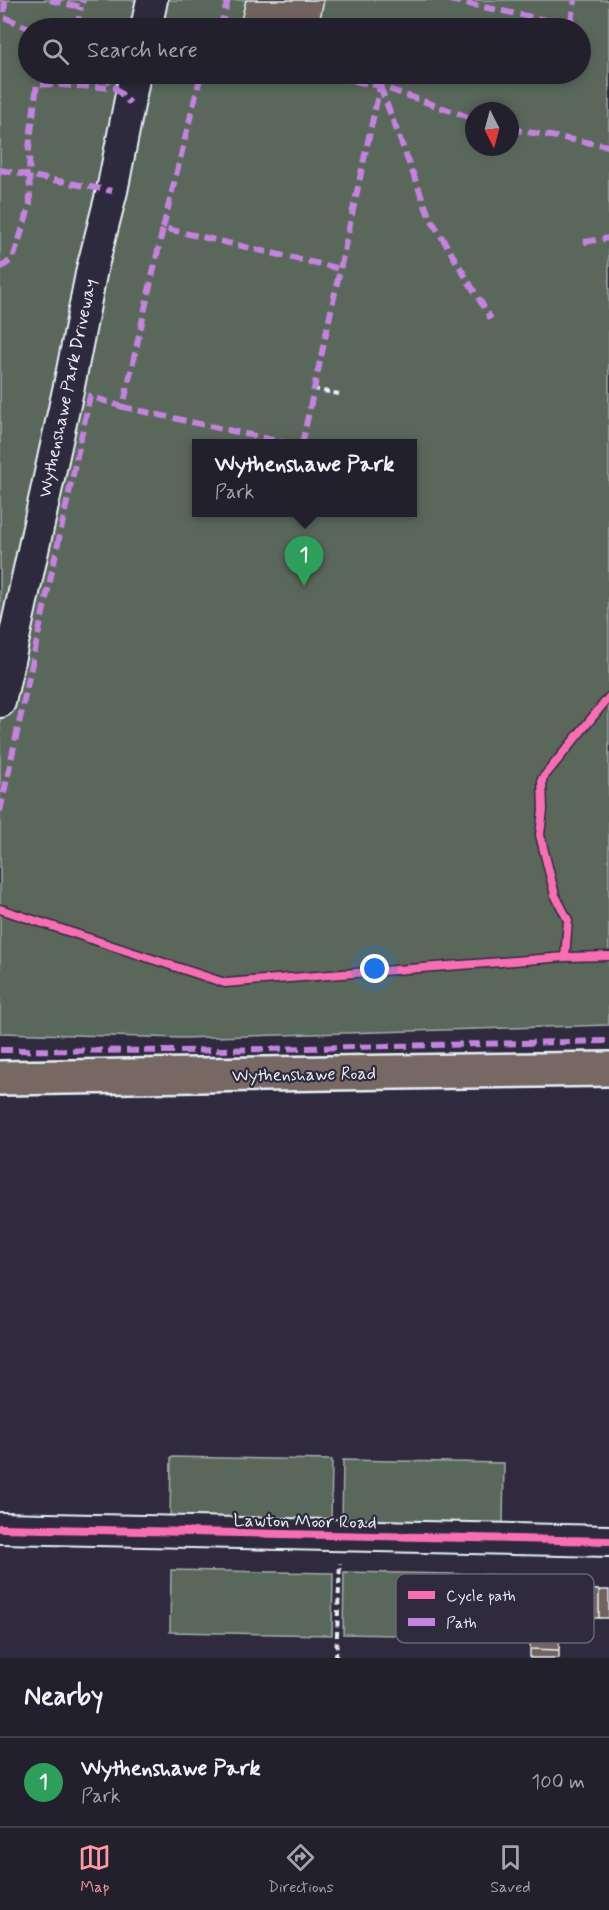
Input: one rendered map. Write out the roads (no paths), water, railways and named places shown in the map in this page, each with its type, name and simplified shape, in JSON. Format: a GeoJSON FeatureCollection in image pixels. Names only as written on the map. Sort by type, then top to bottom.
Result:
{"type":"FeatureCollection","features":[{"type":"Feature","properties":{"kind":"main road","name":"Wythenshawe Road"},"geometry":{"type":"LineString","coordinates":[[0,1078],[609,1069]]}},
{"type":"Feature","properties":{"kind":"street"},"geometry":{"type":"LineString","coordinates":[[148,18],[152,0]]}},
{"type":"Feature","properties":{"kind":"street","name":"Wythenshawe Park Driveway"},"geometry":{"type":"LineString","coordinates":[[0,702],[69,386],[92,269],[112,191],[133,84]]}},
{"type":"Feature","properties":{"kind":"street","name":"Lawton Moor Road"},"geometry":{"type":"LineString","coordinates":[[0,1528],[609,1541]]}},
{"type":"Feature","properties":{"kind":"place","name":"Wythenshawe Park"},"geometry":{"type":"Point","coordinates":[304,586]}}]}
